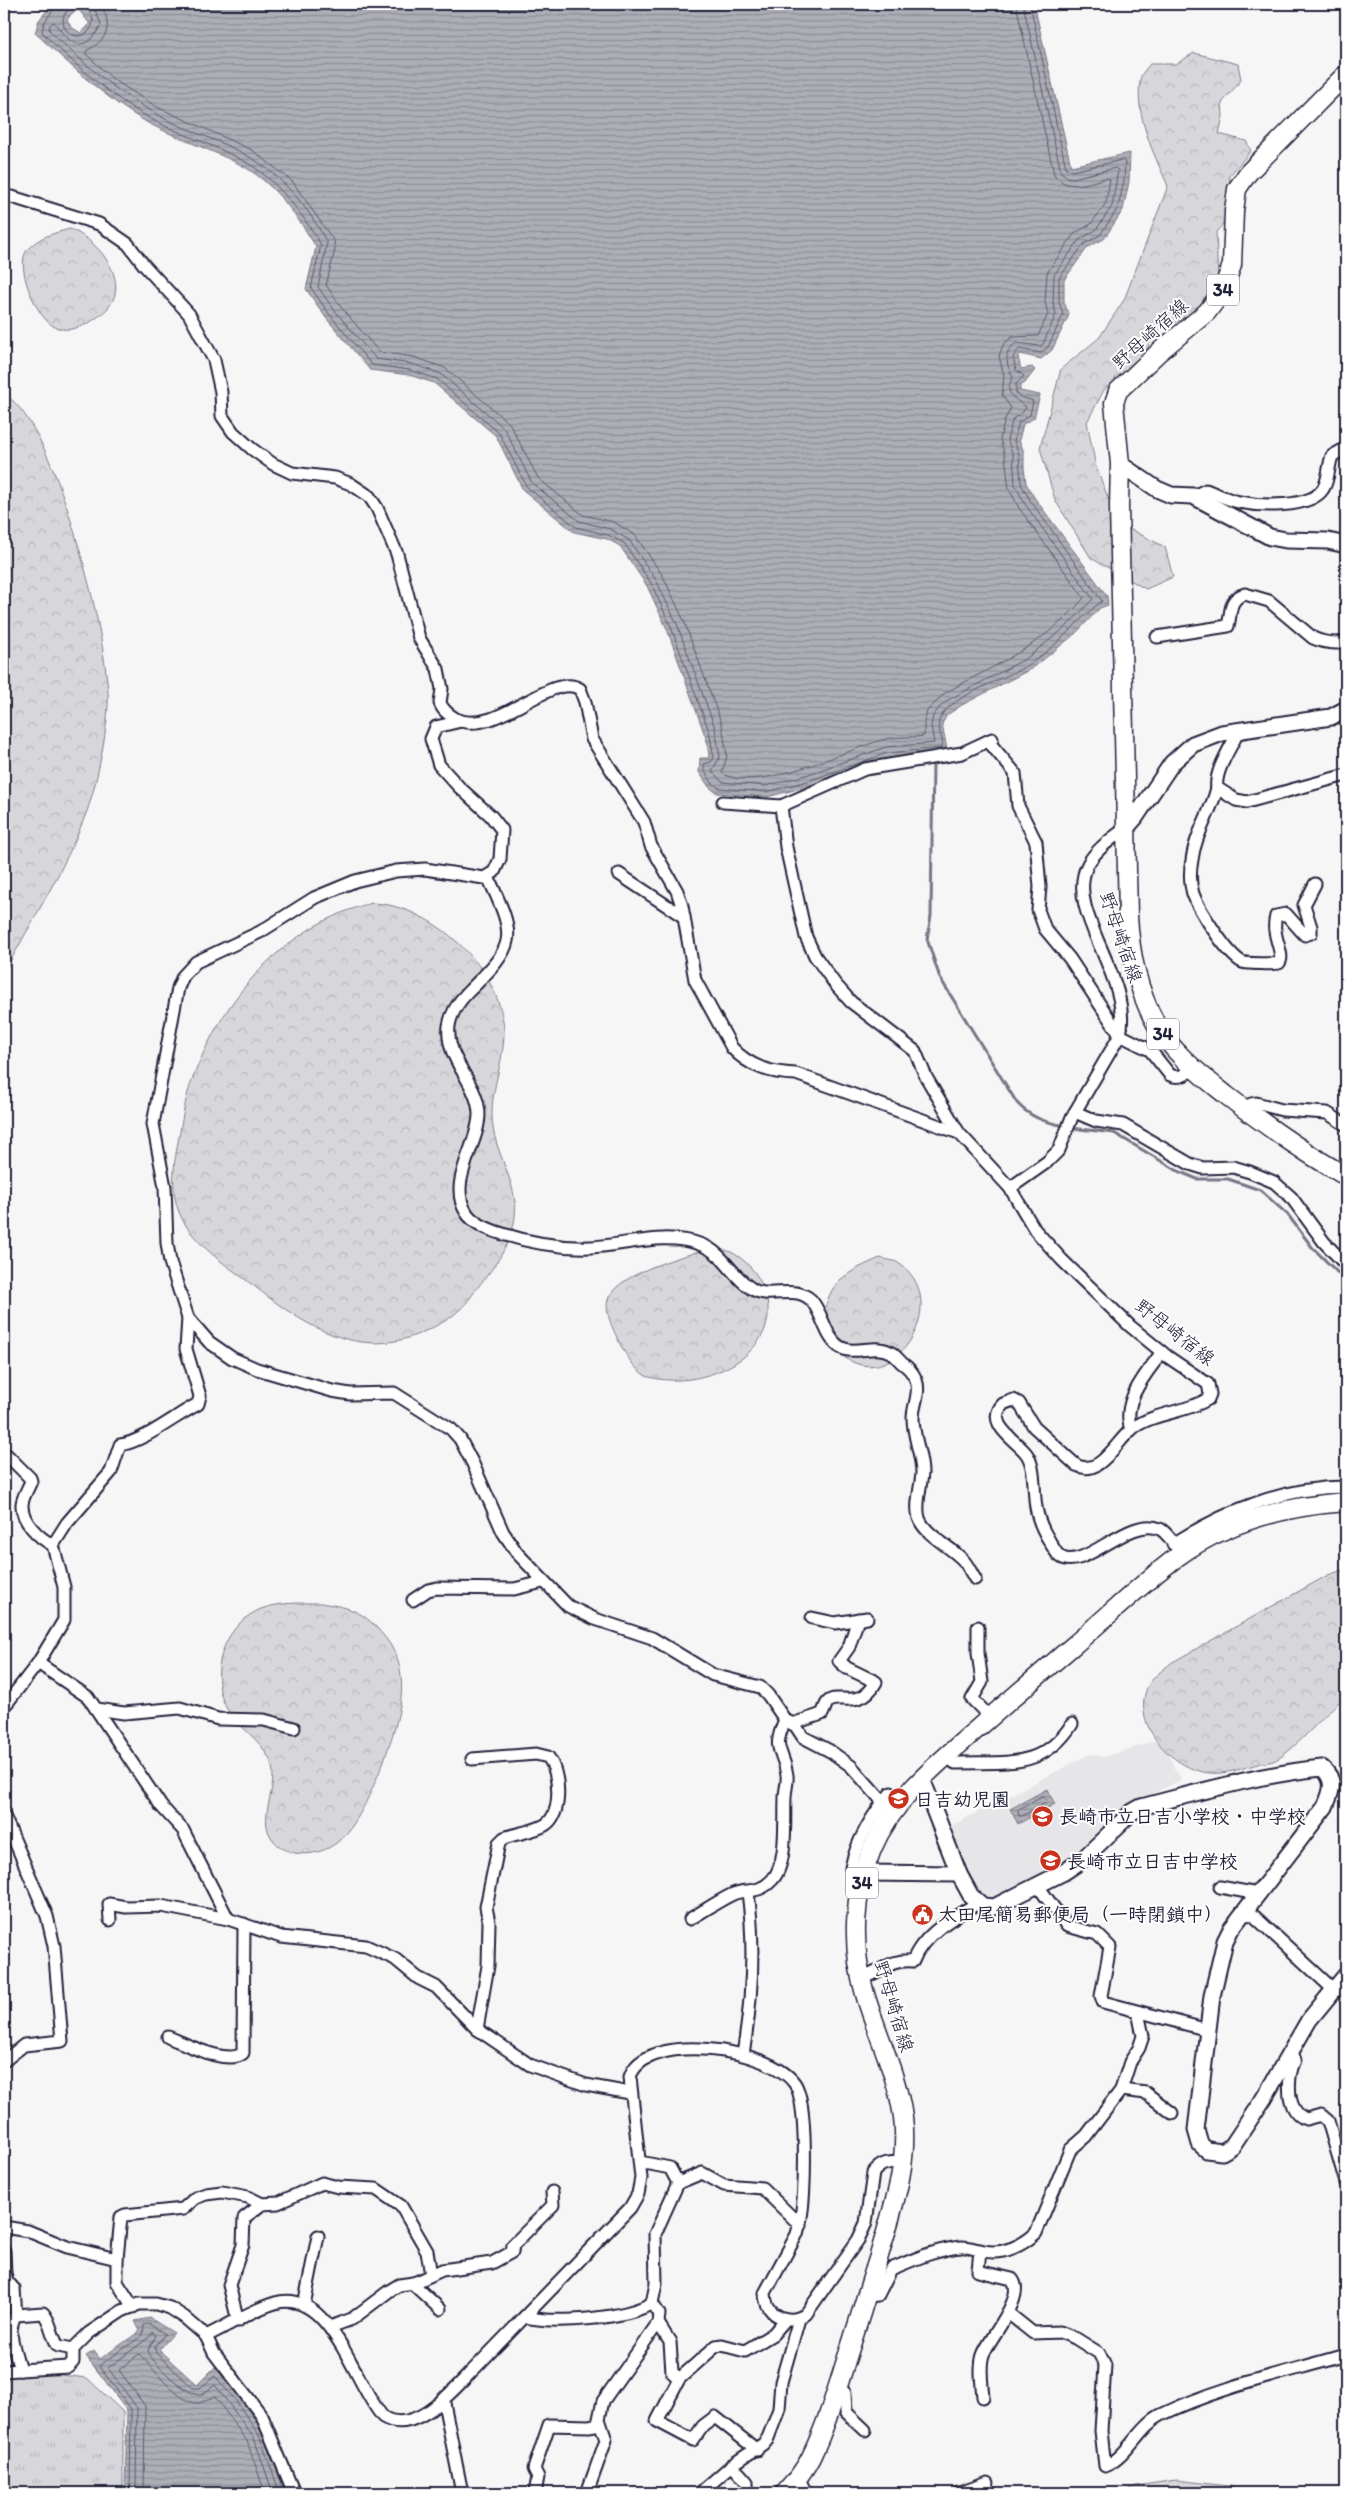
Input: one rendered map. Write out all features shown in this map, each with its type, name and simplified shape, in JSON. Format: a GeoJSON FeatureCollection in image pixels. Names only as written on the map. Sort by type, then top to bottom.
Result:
{"type":"FeatureCollection","features":[{"type":"Feature","properties":{"kind":"main road","name":"野母崎宿線"},"geometry":{"type":"LineString","coordinates":[[1346,74],[1248,173],[1237,189],[1234,211],[1232,265],[1222,292],[1207,312],[1159,352],[1118,391],[1114,403],[1120,464],[1119,506],[1128,916],[1131,956],[1141,990],[1155,1022],[1170,1045],[1192,1068],[1272,1131],[1346,1176]]}},
{"type":"Feature","properties":{"kind":"main road","name":"野母崎宿線"},"geometry":{"type":"LineString","coordinates":[[785,2493],[802,2486],[810,2460],[831,2412],[896,2196],[903,2162],[904,2136],[901,2104],[888,2057],[865,1994],[856,1949],[856,1916],[864,1874],[880,1832],[898,1805],[922,1778],[1177,1549],[1252,1519],[1310,1504],[1346,1502]]}},
{"type":"Feature","properties":{"kind":"street"},"geometry":{"type":"LineString","coordinates":[[4,198],[12,197],[99,224],[128,244],[149,271],[189,314],[214,360],[221,392],[222,416],[233,432],[252,449],[277,466],[292,473],[335,478],[351,484],[369,496],[377,508],[397,554],[418,638],[438,669],[442,689],[440,703],[449,715],[461,721]]}},
{"type":"Feature","properties":{"kind":"street"},"geometry":{"type":"LineString","coordinates":[[1193,496],[1206,490],[1238,502],[1264,504],[1298,503],[1313,499],[1322,491],[1326,482],[1332,456],[1346,448]]}},
{"type":"Feature","properties":{"kind":"street"},"geometry":{"type":"LineString","coordinates":[[1120,464],[1157,489],[1172,495],[1193,496],[1270,537],[1286,540],[1328,541],[1346,545]]}},
{"type":"Feature","properties":{"kind":"street"},"geometry":{"type":"LineString","coordinates":[[1157,637],[1228,626],[1230,606],[1235,599],[1245,594],[1269,601],[1313,638],[1321,642],[1330,644],[1346,642]]}},
{"type":"Feature","properties":{"kind":"street"},"geometry":{"type":"LineString","coordinates":[[53,1545],[67,1523],[111,1472],[120,1445],[134,1443],[175,1416],[198,1404],[200,1396],[186,1349],[188,1318],[170,1262],[164,1187],[153,1124],[178,988],[183,976],[196,962],[260,932],[314,898],[355,881],[396,872],[425,869],[479,878],[488,877],[494,872],[500,859],[502,830],[492,816],[442,770],[435,758],[431,738],[436,726],[461,721],[480,722],[500,716],[557,688],[569,685],[580,689],[585,702],[592,739],[644,822],[651,846],[677,891],[684,917],[695,980],[732,1048],[747,1063],[772,1071],[796,1074],[960,1133]]}},
{"type":"Feature","properties":{"kind":"street","name":"野母崎宿線"},"geometry":{"type":"LineString","coordinates":[[1177,1549],[1158,1528],[1143,1527],[1079,1558],[1063,1558],[1056,1552],[1039,1522],[1029,1457],[1001,1427],[997,1415],[1003,1404],[1017,1401],[1041,1434],[1070,1460],[1083,1468],[1096,1466],[1131,1430],[1173,1412],[1197,1406],[1208,1399],[1210,1394],[1208,1384],[1162,1352],[1093,1292],[1036,1230],[1010,1188],[1047,1162],[1058,1150],[1074,1115],[1120,1035],[1122,1024],[1119,997],[1109,963],[1091,926],[1083,893],[1084,873],[1095,855],[1135,818],[1160,777],[1185,750],[1205,738],[1239,730],[1331,717],[1346,710]]}},
{"type":"Feature","properties":{"kind":"street"},"geometry":{"type":"LineString","coordinates":[[1239,730],[1217,773],[1217,788],[1209,813],[1197,836],[1192,860],[1191,880],[1193,893],[1225,947],[1242,962],[1247,964],[1279,963],[1281,955],[1273,931],[1276,916],[1286,914],[1305,935],[1311,933],[1311,927],[1304,906],[1315,884]]}},
{"type":"Feature","properties":{"kind":"street"},"geometry":{"type":"LineString","coordinates":[[723,802],[781,806],[866,769],[962,753],[990,740],[1015,773],[1018,806],[1036,842],[1040,886],[1038,910],[1045,929],[1070,959],[1120,1035],[1150,1050],[1170,1075],[1175,1077],[1184,1075],[1192,1068]]}},
{"type":"Feature","properties":{"kind":"street"},"geometry":{"type":"LineString","coordinates":[[1217,788],[1236,800],[1247,802],[1346,775]]}},
{"type":"Feature","properties":{"kind":"street"},"geometry":{"type":"LineString","coordinates":[[1318,784],[1326,786],[1346,781]]}},
{"type":"Feature","properties":{"kind":"street"},"geometry":{"type":"LineString","coordinates":[[781,806],[786,846],[800,915],[815,956],[850,1002],[909,1045],[915,1052],[926,1077],[960,1133],[1010,1188]]}},
{"type":"Feature","properties":{"kind":"street"},"geometry":{"type":"LineString","coordinates":[[619,874],[684,917]]}},
{"type":"Feature","properties":{"kind":"street"},"geometry":{"type":"LineString","coordinates":[[488,877],[507,921],[509,930],[507,948],[492,968],[462,997],[449,1026],[451,1049],[478,1100],[479,1122],[460,1189],[461,1200],[468,1215],[474,1221],[495,1232],[536,1243],[591,1247],[664,1238],[703,1245],[720,1256],[740,1280],[753,1290],[797,1293],[805,1296],[820,1312],[834,1342],[839,1347],[850,1350],[870,1348],[889,1351],[911,1370],[918,1383],[913,1421],[922,1470],[918,1511],[920,1520],[926,1529],[964,1561],[975,1579]]}},
{"type":"Feature","properties":{"kind":"street"},"geometry":{"type":"LineString","coordinates":[[1246,1110],[1251,1104],[1262,1103],[1282,1110],[1327,1114],[1346,1126]]}},
{"type":"Feature","properties":{"kind":"street"},"geometry":{"type":"LineString","coordinates":[[1074,1115],[1123,1126],[1190,1164],[1203,1168],[1233,1167],[1274,1182],[1291,1197],[1324,1242],[1346,1265]]}},
{"type":"Feature","properties":{"kind":"street"},"geometry":{"type":"LineString","coordinates":[[188,1318],[209,1342],[232,1358],[257,1369],[332,1391],[350,1394],[394,1393],[451,1429],[460,1439],[473,1464],[503,1532],[517,1553],[568,1606],[594,1619],[652,1638],[713,1675],[760,1687],[803,1737],[830,1751],[851,1766],[887,1797],[854,1856],[851,1868],[856,1872],[864,1874],[959,1874]]}},
{"type":"Feature","properties":{"kind":"street"},"geometry":{"type":"LineString","coordinates":[[1131,1430],[1128,1422],[1134,1392],[1162,1352]]}},
{"type":"Feature","properties":{"kind":"street"},"geometry":{"type":"LineString","coordinates":[[4,1455],[7,1455],[30,1478],[22,1511],[36,1533],[53,1545],[64,1587],[64,1620],[38,1663],[4,1707]]}},
{"type":"Feature","properties":{"kind":"street"},"geometry":{"type":"LineString","coordinates":[[1177,1549],[1202,1526],[1242,1507],[1295,1491],[1346,1487]]}},
{"type":"Feature","properties":{"kind":"street"},"geometry":{"type":"LineString","coordinates":[[413,1600],[428,1590],[437,1588],[514,1589],[543,1582]]}},
{"type":"Feature","properties":{"kind":"street"},"geometry":{"type":"LineString","coordinates":[[690,1919],[731,1894],[748,1892],[772,1880],[776,1874],[785,1831],[784,1796],[787,1777],[777,1747],[779,1735],[789,1722],[822,1714],[826,1704],[832,1700],[862,1699],[872,1690],[876,1682],[847,1668],[840,1661],[863,1619],[834,1623],[812,1618]]}},
{"type":"Feature","properties":{"kind":"street"},"geometry":{"type":"LineString","coordinates":[[978,1627],[978,1653],[982,1682],[972,1699],[990,1717]]}},
{"type":"Feature","properties":{"kind":"street"},"geometry":{"type":"LineString","coordinates":[[38,1663],[88,1697],[161,1806],[183,1830],[228,1919]]}},
{"type":"Feature","properties":{"kind":"street"},"geometry":{"type":"LineString","coordinates":[[96,1708],[124,1713],[180,1708],[218,1719],[264,1720],[294,1728]]}},
{"type":"Feature","properties":{"kind":"street"},"geometry":{"type":"LineString","coordinates":[[946,1756],[955,1763],[1024,1761],[1039,1756],[1053,1748],[1062,1740],[1072,1724]]}},
{"type":"Feature","properties":{"kind":"street"},"geometry":{"type":"LineString","coordinates":[[472,1759],[536,1754],[548,1756],[556,1770],[559,1784],[553,1816],[548,1823],[542,1827],[504,1838],[499,1843],[486,1907],[489,1922],[488,1966],[477,2029]]}},
{"type":"Feature","properties":{"kind":"street"},"geometry":{"type":"LineString","coordinates":[[922,1778],[959,1874],[971,1896],[978,1903],[994,1907],[1038,1886],[1082,1860],[1132,1812],[1141,1807],[1204,1791],[1302,1770],[1322,1768],[1332,1782],[1332,1791],[1325,1807],[1242,1914],[1225,1941],[1212,1996],[1196,2130],[1200,2144],[1215,2152],[1228,2149],[1237,2140],[1309,2020],[1346,1975]]}},
{"type":"Feature","properties":{"kind":"street"},"geometry":{"type":"LineString","coordinates":[[4,1816],[47,1916],[54,1946],[62,2041],[24,2045],[4,2061]]}},
{"type":"Feature","properties":{"kind":"street"},"geometry":{"type":"LineString","coordinates":[[1038,1886],[1067,1926],[1097,1934],[1110,1947],[1101,1996],[1103,2002],[1208,2030]]}},
{"type":"Feature","properties":{"kind":"street"},"geometry":{"type":"LineString","coordinates":[[1220,1887],[1258,1894]]}},
{"type":"Feature","properties":{"kind":"street"},"geometry":{"type":"LineString","coordinates":[[743,2054],[749,2015],[752,1922],[748,1892]]}},
{"type":"Feature","properties":{"kind":"street"},"geometry":{"type":"LineString","coordinates":[[862,1978],[874,1974],[894,1961],[913,1961],[916,1951],[935,1933],[978,1903]]}},
{"type":"Feature","properties":{"kind":"street"},"geometry":{"type":"LineString","coordinates":[[110,1920],[109,1904],[126,1907],[161,1906],[228,1919],[281,1937],[366,1946],[396,1959],[418,1978],[436,1987],[477,2029],[530,2065],[586,2085],[630,2093]]}},
{"type":"Feature","properties":{"kind":"street"},"geometry":{"type":"LineString","coordinates":[[1242,1914],[1253,1915],[1334,1990]]}},
{"type":"Feature","properties":{"kind":"street"},"geometry":{"type":"LineString","coordinates":[[168,2037],[227,2058],[238,2058],[243,2053],[244,1924]]}},
{"type":"Feature","properties":{"kind":"street"},"geometry":{"type":"LineString","coordinates":[[867,2296],[878,2294],[890,2269],[911,2260],[963,2246],[980,2250],[1009,2250],[1028,2241],[1036,2233],[1070,2150],[1086,2136],[1121,2090],[1130,2062],[1139,2048],[1142,2036],[1138,2012]]}},
{"type":"Feature","properties":{"kind":"street"},"geometry":{"type":"LineString","coordinates":[[206,2336],[276,2302],[304,2305],[318,2314],[330,2327],[382,2417],[399,2423],[412,2420],[443,2398],[525,2317],[630,2208],[640,2184],[640,2162],[630,2093],[632,2071],[639,2061],[645,2058],[691,2050],[712,2049],[743,2054],[766,2061],[783,2071],[796,2085],[801,2097],[804,2118],[800,2225],[765,2293],[768,2306],[774,2313],[786,2320],[799,2319],[806,2314],[858,2240],[866,2223],[873,2173],[877,2167],[886,2162],[903,2162]]}},
{"type":"Feature","properties":{"kind":"street"},"geometry":{"type":"LineString","coordinates":[[1291,2052],[1294,2060],[1289,2072],[1287,2086],[1296,2112],[1306,2119],[1322,2115],[1328,2121],[1346,2183]]}},
{"type":"Feature","properties":{"kind":"street"},"geometry":{"type":"LineString","coordinates":[[1121,2090],[1146,2093],[1172,2113]]}},
{"type":"Feature","properties":{"kind":"street"},"geometry":{"type":"LineString","coordinates":[[640,2162],[670,2168],[678,2182]]}},
{"type":"Feature","properties":{"kind":"street"},"geometry":{"type":"LineString","coordinates":[[525,2317],[577,2320],[622,2314],[645,2308],[652,2303],[656,2284],[655,2234],[678,2182],[702,2173],[724,2185],[762,2188],[800,2225]]}},
{"type":"Feature","properties":{"kind":"street"},"geometry":{"type":"LineString","coordinates":[[133,2307],[116,2282],[121,2217],[183,2209],[200,2195],[222,2192],[248,2197],[262,2204],[278,2203],[322,2183],[338,2187],[376,2189],[400,2206],[428,2251],[431,2275]]}},
{"type":"Feature","properties":{"kind":"street"},"geometry":{"type":"LineString","coordinates":[[330,2327],[352,2319],[389,2290],[399,2285],[412,2283],[461,2266],[480,2266],[492,2263],[512,2252],[512,2245],[553,2205],[552,2192]]}},
{"type":"Feature","properties":{"kind":"street"},"geometry":{"type":"LineString","coordinates":[[238,2321],[229,2285],[243,2245],[244,2218],[262,2204]]}},
{"type":"Feature","properties":{"kind":"street"},"geometry":{"type":"LineString","coordinates":[[4,2234],[4,2227],[28,2231],[67,2246],[117,2259]]}},
{"type":"Feature","properties":{"kind":"street"},"geometry":{"type":"LineString","coordinates":[[304,2305],[318,2236]]}},
{"type":"Feature","properties":{"kind":"street"},"geometry":{"type":"LineString","coordinates":[[980,2250],[978,2271],[1012,2280],[1016,2283],[1008,2313],[990,2340],[982,2357],[983,2397]]}},
{"type":"Feature","properties":{"kind":"street"},"geometry":{"type":"LineString","coordinates":[[4,2251],[7,2286],[14,2290],[16,2315],[12,2320],[12,2328],[20,2370]]}},
{"type":"Feature","properties":{"kind":"street"},"geometry":{"type":"LineString","coordinates":[[412,2283],[440,2309]]}},
{"type":"Feature","properties":{"kind":"street"},"geometry":{"type":"LineString","coordinates":[[4,2371],[68,2367],[73,2362],[73,2349],[89,2333],[122,2311],[147,2303],[170,2308],[197,2326],[206,2336],[214,2353],[262,2416],[294,2493]]}},
{"type":"Feature","properties":{"kind":"street"},"geometry":{"type":"LineString","coordinates":[[587,2493],[606,2440],[600,2424],[603,2401],[658,2323],[659,2314],[652,2303]]}},
{"type":"Feature","properties":{"kind":"street"},"geometry":{"type":"LineString","coordinates":[[16,2315],[44,2313],[47,2317],[50,2333],[58,2346],[73,2349]]}},
{"type":"Feature","properties":{"kind":"street"},"geometry":{"type":"LineString","coordinates":[[1008,2313],[1033,2333],[1060,2332],[1075,2338],[1099,2353],[1105,2365],[1101,2431],[1105,2466],[1115,2460],[1145,2428],[1166,2413],[1210,2394],[1346,2354]]}},
{"type":"Feature","properties":{"kind":"street"},"geometry":{"type":"LineString","coordinates":[[700,2493],[732,2465],[756,2450],[768,2438],[777,2416],[781,2382],[799,2319]]}},
{"type":"Feature","properties":{"kind":"street"},"geometry":{"type":"LineString","coordinates":[[756,2450],[715,2416],[703,2426],[693,2440],[657,2421],[679,2378],[716,2346],[722,2345],[745,2351],[773,2334],[786,2320]]}},
{"type":"Feature","properties":{"kind":"street"},"geometry":{"type":"LineString","coordinates":[[658,2323],[670,2342],[670,2365],[674,2376],[679,2378]]}},
{"type":"Feature","properties":{"kind":"street"},"geometry":{"type":"LineString","coordinates":[[838,2385],[845,2393],[846,2412],[865,2430]]}},
{"type":"Feature","properties":{"kind":"street"},"geometry":{"type":"LineString","coordinates":[[443,2398],[462,2493]]}},
{"type":"Feature","properties":{"kind":"street"},"geometry":{"type":"LineString","coordinates":[[535,2493],[538,2477],[534,2469],[549,2425],[589,2426],[600,2424]]}},
{"type":"Feature","properties":{"kind":"street"},"geometry":{"type":"LineString","coordinates":[[732,2465],[747,2482],[747,2493]]}},
{"type":"Feature","properties":{"kind":"street"},"geometry":{"type":"LineString","coordinates":[[959,2493],[988,2483]]}},
{"type":"Feature","properties":{"kind":"shaded area","name":"長崎市立日吉小学校・中学校"},"geometry":{"type":"Polygon","coordinates":[[[1160,1739],[1181,1780],[1130,1805],[1077,1851],[1018,1888],[999,1896],[985,1897],[975,1889],[966,1875],[947,1828],[1090,1754],[1105,1757],[1160,1739]]]}},
{"type":"Feature","properties":{"kind":"green space"},"geometry":{"type":"Polygon","coordinates":[[[1194,53],[1238,64],[1241,80],[1222,103],[1223,116],[1219,134],[1246,141],[1251,151],[1229,176],[1230,206],[1226,219],[1216,232],[1218,282],[1196,311],[1153,334],[1145,355],[1104,390],[1087,422],[1096,467],[1118,523],[1165,547],[1173,577],[1146,589],[1091,558],[1055,500],[1040,448],[1061,369],[1099,338],[1124,300],[1168,186],[1143,122],[1139,95],[1141,77],[1150,64],[1176,64],[1194,53]]]}},
{"type":"Feature","properties":{"kind":"green space"},"geometry":{"type":"Polygon","coordinates":[[[70,229],[81,234],[101,252],[114,274],[116,286],[114,298],[102,314],[83,326],[62,329],[48,322],[35,304],[26,280],[24,258],[27,250],[36,242],[52,234],[70,229]]]}},
{"type":"Feature","properties":{"kind":"green space"},"geometry":{"type":"Polygon","coordinates":[[[4,394],[15,403],[35,430],[58,481],[87,578],[98,623],[106,669],[108,704],[102,752],[95,785],[79,832],[59,873],[4,973],[4,394]]]}},
{"type":"Feature","properties":{"kind":"green space"},"geometry":{"type":"Polygon","coordinates":[[[372,903],[395,906],[418,915],[439,928],[459,944],[477,963],[491,984],[500,1007],[504,1030],[504,1041],[492,1105],[493,1129],[513,1191],[515,1204],[513,1227],[506,1246],[464,1306],[445,1321],[421,1333],[398,1340],[377,1343],[355,1341],[335,1335],[315,1327],[276,1303],[213,1255],[193,1235],[179,1212],[174,1192],[176,1152],[185,1105],[191,1084],[206,1048],[222,1019],[240,993],[285,946],[312,928],[341,913],[372,903]]]}},
{"type":"Feature","properties":{"kind":"green space"},"geometry":{"type":"Polygon","coordinates":[[[709,1249],[731,1252],[749,1265],[756,1274],[766,1295],[768,1307],[765,1329],[757,1343],[746,1355],[732,1365],[716,1372],[681,1380],[665,1380],[644,1375],[631,1362],[611,1325],[607,1308],[609,1297],[615,1288],[639,1273],[670,1260],[709,1249]]]}},
{"type":"Feature","properties":{"kind":"green space"},"geometry":{"type":"Polygon","coordinates":[[[880,1258],[898,1263],[914,1279],[921,1299],[919,1320],[911,1339],[898,1355],[880,1364],[861,1365],[840,1354],[831,1344],[823,1326],[824,1312],[832,1290],[840,1280],[854,1270],[880,1258]]]}},
{"type":"Feature","properties":{"kind":"green space"},"geometry":{"type":"Polygon","coordinates":[[[1346,1569],[1346,1698],[1339,1702],[1288,1751],[1273,1761],[1229,1772],[1209,1773],[1190,1768],[1177,1761],[1166,1751],[1156,1740],[1149,1728],[1145,1715],[1144,1702],[1147,1688],[1154,1678],[1171,1663],[1328,1575],[1346,1569]]]}},
{"type":"Feature","properties":{"kind":"green space"},"geometry":{"type":"Polygon","coordinates":[[[321,1603],[346,1608],[358,1613],[380,1631],[393,1650],[399,1665],[401,1698],[394,1731],[383,1763],[354,1823],[348,1832],[333,1845],[325,1850],[305,1854],[286,1850],[271,1837],[266,1819],[273,1780],[270,1760],[259,1743],[231,1715],[226,1707],[219,1685],[219,1672],[225,1646],[231,1634],[249,1615],[275,1605],[321,1603]]]}},
{"type":"Feature","properties":{"kind":"green space"},"geometry":{"type":"Polygon","coordinates":[[[52,2374],[87,2378],[123,2412],[123,2492],[4,2493],[4,2376],[52,2374]]]}},
{"type":"Feature","properties":{"kind":"green space"},"geometry":{"type":"Polygon","coordinates":[[[1176,2480],[1229,2486],[1247,2493],[1122,2493],[1136,2486],[1176,2480]]]}},
{"type":"Feature","properties":{"kind":"water"},"geometry":{"type":"Polygon","coordinates":[[[48,4],[1034,4],[1071,166],[1130,153],[1129,182],[1123,210],[1104,239],[1088,247],[1064,280],[1064,302],[1069,315],[1052,350],[1041,359],[1020,354],[1018,357],[1021,369],[1032,367],[1035,370],[1025,383],[1020,386],[1020,391],[1040,395],[1034,418],[1023,424],[1019,440],[1024,452],[1026,483],[1034,497],[1107,596],[1108,605],[1100,608],[1075,634],[1033,668],[962,705],[947,715],[942,724],[948,754],[888,758],[810,786],[767,797],[717,793],[709,787],[699,772],[700,758],[709,758],[708,744],[667,629],[647,586],[620,546],[607,539],[574,532],[523,490],[496,436],[434,383],[409,375],[370,370],[326,318],[306,289],[316,247],[301,223],[283,200],[251,171],[148,123],[117,103],[89,81],[35,33],[39,20],[49,8],[48,4]],[[79,10],[72,13],[67,20],[71,27],[81,33],[90,24],[79,10]]]}},
{"type":"Feature","properties":{"kind":"water"},"geometry":{"type":"Polygon","coordinates":[[[1047,1789],[1055,1804],[1018,1824],[1010,1809],[1047,1789]]]}},
{"type":"Feature","properties":{"kind":"water"},"geometry":{"type":"Polygon","coordinates":[[[150,2318],[174,2333],[159,2350],[197,2385],[215,2367],[240,2398],[264,2433],[285,2493],[125,2493],[127,2410],[86,2356],[94,2351],[100,2359],[140,2331],[135,2321],[150,2318]]]}},
{"type":"Feature","properties":{"kind":"waterway"},"geometry":{"type":"LineString","coordinates":[[933,761],[931,916],[927,939],[940,978],[1017,1103],[1039,1119],[1065,1126]]}},
{"type":"Feature","properties":{"kind":"waterway"},"geometry":{"type":"LineString","coordinates":[[1071,1128],[1114,1133],[1178,1171],[1197,1179],[1228,1179],[1260,1190],[1288,1215],[1312,1247],[1346,1281]]}},
{"type":"Feature","properties":{"kind":"place","name":"日吉幼児園"},"geometry":{"type":"Point","coordinates":[899,1799]}},
{"type":"Feature","properties":{"kind":"place","name":"長崎市立日吉小学校・中学校"},"geometry":{"type":"Point","coordinates":[1043,1816]}},
{"type":"Feature","properties":{"kind":"place","name":"長崎市立日吉中学校"},"geometry":{"type":"Point","coordinates":[1051,1861]}},
{"type":"Feature","properties":{"kind":"place","name":"太田尾簡易郵便局（一時閉鎖中）"},"geometry":{"type":"Point","coordinates":[922,1914]}}]}
